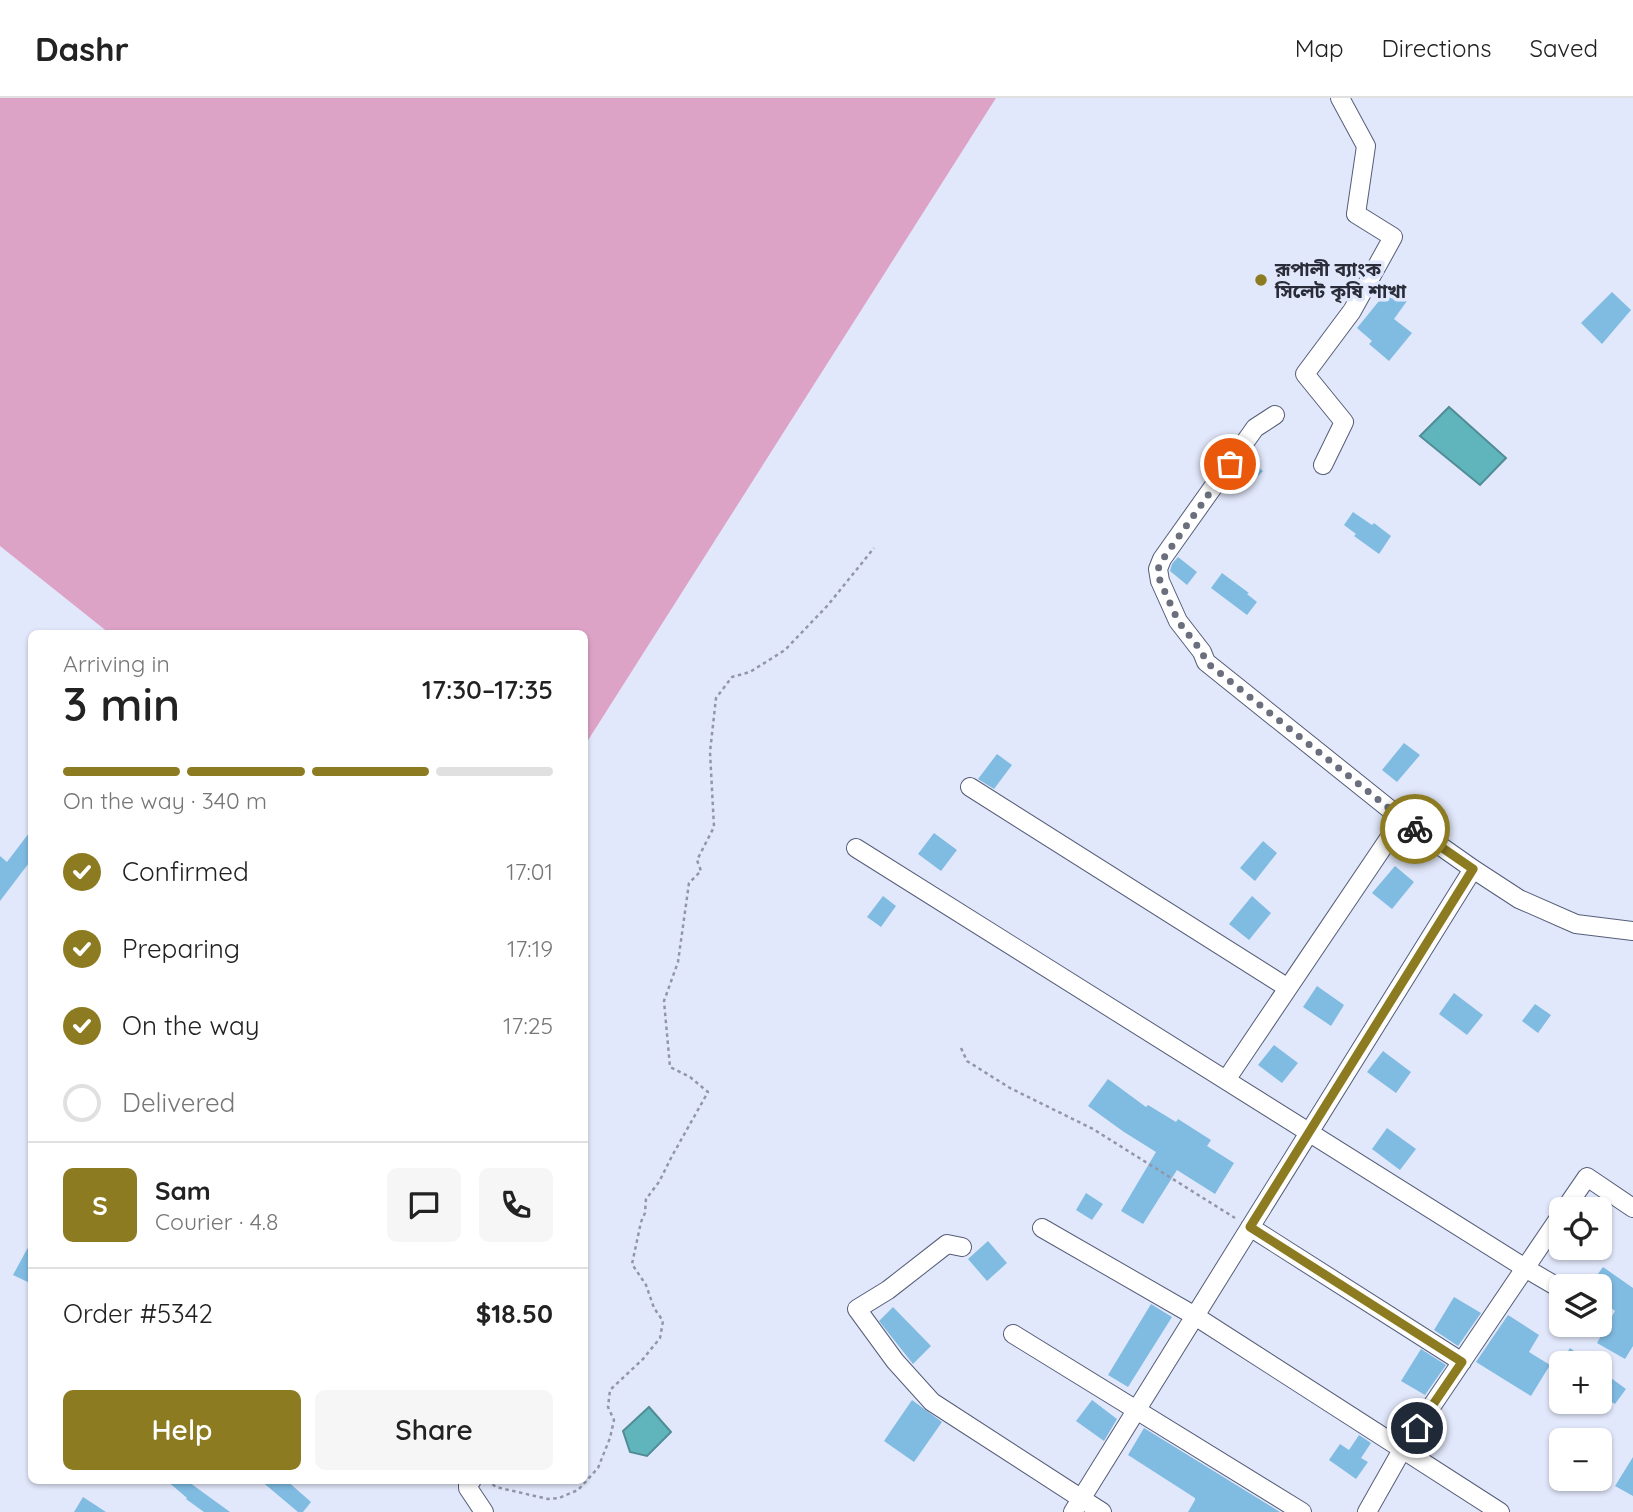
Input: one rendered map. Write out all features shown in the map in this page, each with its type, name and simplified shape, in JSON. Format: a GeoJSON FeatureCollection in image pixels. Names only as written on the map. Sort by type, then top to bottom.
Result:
{"type":"FeatureCollection","features":[{"type":"Feature","properties":{"kind":"street"},"geometry":{"type":"LineString","coordinates":[[1323,465],[1344,422],[1305,374],[1352,312],[1393,237],[1356,214],[1366,146],[1340,98]]}},
{"type":"Feature","properties":{"kind":"street"},"geometry":{"type":"LineString","coordinates":[[1275,415],[1255,428],[1158,569],[1160,581],[1178,621],[1202,652],[1206,662],[1402,819],[1519,899],[1576,924],[1633,932]]}},
{"type":"Feature","properties":{"kind":"street"},"geometry":{"type":"LineString","coordinates":[[970,787],[1288,988]]}},
{"type":"Feature","properties":{"kind":"street"},"geometry":{"type":"LineString","coordinates":[[1226,1080],[1402,819]]}},
{"type":"Feature","properties":{"kind":"street"},"geometry":{"type":"LineString","coordinates":[[856,848],[1549,1282]]}},
{"type":"Feature","properties":{"kind":"street"},"geometry":{"type":"LineString","coordinates":[[1077,1505],[1473,869]]}},
{"type":"Feature","properties":{"kind":"street"},"geometry":{"type":"LineString","coordinates":[[1573,1197],[1587,1177],[1633,1208]]}},
{"type":"Feature","properties":{"kind":"street"},"geometry":{"type":"LineString","coordinates":[[1250,1227],[1462,1362]]}},
{"type":"Feature","properties":{"kind":"street"},"geometry":{"type":"LineString","coordinates":[[1042,1228],[1195,1316],[1500,1512]]}},
{"type":"Feature","properties":{"kind":"street"},"geometry":{"type":"LineString","coordinates":[[1367,1512],[1402,1450],[1549,1233]]}},
{"type":"Feature","properties":{"kind":"street"},"geometry":{"type":"LineString","coordinates":[[962,1247],[947,1244],[888,1290],[857,1309],[895,1361],[932,1402],[1077,1505],[1102,1512]]}},
{"type":"Feature","properties":{"kind":"street"},"geometry":{"type":"LineString","coordinates":[[1013,1334],[1302,1512]]}},
{"type":"Feature","properties":{"kind":"street"},"geometry":{"type":"LineString","coordinates":[[468,1484],[484,1512]]}},
{"type":"Feature","properties":{"kind":"path"},"geometry":{"type":"LineString","coordinates":[[588,1479],[598,1468],[610,1438],[614,1420],[608,1407],[610,1390],[643,1359],[660,1338],[663,1321],[654,1308],[646,1285],[632,1264],[646,1199],[659,1182],[708,1092],[690,1077],[670,1066],[664,1001],[678,962],[689,883],[701,871],[697,860],[714,827],[710,752],[716,698],[732,677],[750,672],[785,650],[828,605],[874,548]]}},
{"type":"Feature","properties":{"kind":"path"},"geometry":{"type":"LineString","coordinates":[[961,1048],[967,1061],[1010,1088],[1093,1129],[1250,1227]]}},
{"type":"Feature","properties":{"kind":"path"},"geometry":{"type":"LineString","coordinates":[[492,1484],[548,1499],[559,1498],[578,1490],[583,1484]]}},
{"type":"Feature","properties":{"kind":"shaded area"},"geometry":{"type":"Polygon","coordinates":[[[0,98],[996,98],[588,740],[588,630],[105,630],[0,546],[0,98]]]}},
{"type":"Feature","properties":{"kind":"shaded area"},"geometry":{"type":"Polygon","coordinates":[[[1449,407],[1506,458],[1480,485],[1420,436],[1449,407]]]}},
{"type":"Feature","properties":{"kind":"shaded area"},"geometry":{"type":"Polygon","coordinates":[[[649,1407],[671,1432],[647,1456],[630,1452],[623,1431],[649,1407]]]}},
{"type":"Feature","properties":{"kind":"building"},"geometry":{"type":"Polygon","coordinates":[[[1384,284],[1407,301],[1394,319],[1412,333],[1389,361],[1369,344],[1372,341],[1357,328],[1379,301],[1374,297],[1384,284]]]}},
{"type":"Feature","properties":{"kind":"building"},"geometry":{"type":"Polygon","coordinates":[[[1612,292],[1631,310],[1602,344],[1581,323],[1612,292]]]}},
{"type":"Feature","properties":{"kind":"building"},"geometry":{"type":"Polygon","coordinates":[[[1251,453],[1258,458],[1253,463],[1263,471],[1253,482],[1239,470],[1251,453]]]}},
{"type":"Feature","properties":{"kind":"building"},"geometry":{"type":"Polygon","coordinates":[[[1353,512],[1391,536],[1379,554],[1344,525],[1353,512]]]}},
{"type":"Feature","properties":{"kind":"building"},"geometry":{"type":"Polygon","coordinates":[[[1178,557],[1197,572],[1187,585],[1170,571],[1178,557]]]}},
{"type":"Feature","properties":{"kind":"building"},"geometry":{"type":"Polygon","coordinates":[[[1222,573],[1257,602],[1247,615],[1211,588],[1222,573]]]}},
{"type":"Feature","properties":{"kind":"building"},"geometry":{"type":"Polygon","coordinates":[[[1404,743],[1420,755],[1397,782],[1382,770],[1404,743]]]}},
{"type":"Feature","properties":{"kind":"building"},"geometry":{"type":"Polygon","coordinates":[[[997,754],[1012,765],[994,789],[978,779],[997,754]]]}},
{"type":"Feature","properties":{"kind":"building"},"geometry":{"type":"Polygon","coordinates":[[[934,833],[957,850],[941,871],[918,854],[934,833]]]}},
{"type":"Feature","properties":{"kind":"building"},"geometry":{"type":"Polygon","coordinates":[[[28,834],[28,864],[0,901],[0,856],[7,862],[28,834]]]}},
{"type":"Feature","properties":{"kind":"building"},"geometry":{"type":"Polygon","coordinates":[[[1405,835],[1411,839],[1398,857],[1393,853],[1405,835]]]}},
{"type":"Feature","properties":{"kind":"building"},"geometry":{"type":"Polygon","coordinates":[[[1263,841],[1277,853],[1255,881],[1240,868],[1263,841]]]}},
{"type":"Feature","properties":{"kind":"building"},"geometry":{"type":"Polygon","coordinates":[[[1395,866],[1414,882],[1392,909],[1372,893],[1395,866]]]}},
{"type":"Feature","properties":{"kind":"building"},"geometry":{"type":"Polygon","coordinates":[[[883,896],[896,906],[881,927],[867,917],[883,896]]]}},
{"type":"Feature","properties":{"kind":"building"},"geometry":{"type":"Polygon","coordinates":[[[1252,896],[1271,913],[1249,940],[1229,924],[1252,896]]]}},
{"type":"Feature","properties":{"kind":"building"},"geometry":{"type":"Polygon","coordinates":[[[1317,986],[1344,1005],[1331,1026],[1303,1007],[1317,986]]]}},
{"type":"Feature","properties":{"kind":"building"},"geometry":{"type":"Polygon","coordinates":[[[1454,993],[1483,1015],[1467,1035],[1439,1014],[1454,993]]]}},
{"type":"Feature","properties":{"kind":"building"},"geometry":{"type":"Polygon","coordinates":[[[1535,1004],[1551,1015],[1538,1033],[1522,1021],[1535,1004]]]}},
{"type":"Feature","properties":{"kind":"building"},"geometry":{"type":"Polygon","coordinates":[[[1274,1045],[1298,1063],[1282,1083],[1258,1065],[1274,1045]]]}},
{"type":"Feature","properties":{"kind":"building"},"geometry":{"type":"Polygon","coordinates":[[[1383,1051],[1411,1072],[1396,1093],[1367,1072],[1383,1051]]]}},
{"type":"Feature","properties":{"kind":"building"},"geometry":{"type":"Polygon","coordinates":[[[1108,1079],[1146,1107],[1148,1105],[1176,1122],[1178,1119],[1211,1140],[1207,1146],[1234,1163],[1215,1194],[1177,1170],[1143,1224],[1121,1211],[1156,1152],[1088,1106],[1108,1079]]]}},
{"type":"Feature","properties":{"kind":"building"},"geometry":{"type":"Polygon","coordinates":[[[1387,1128],[1416,1149],[1400,1170],[1372,1149],[1387,1128]]]}},
{"type":"Feature","properties":{"kind":"building"},"geometry":{"type":"Polygon","coordinates":[[[1086,1193],[1103,1204],[1092,1220],[1076,1210],[1086,1193]]]}},
{"type":"Feature","properties":{"kind":"building"},"geometry":{"type":"Polygon","coordinates":[[[988,1241],[1007,1263],[987,1281],[968,1259],[988,1241]]]}},
{"type":"Feature","properties":{"kind":"building"},"geometry":{"type":"Polygon","coordinates":[[[28,1247],[28,1282],[13,1275],[28,1247]]]}},
{"type":"Feature","properties":{"kind":"building"},"geometry":{"type":"Polygon","coordinates":[[[1603,1267],[1633,1288],[1633,1346],[1625,1359],[1597,1343],[1600,1337],[1612,1337],[1612,1316],[1615,1311],[1612,1309],[1612,1274],[1598,1274],[1603,1267]]]}},
{"type":"Feature","properties":{"kind":"building"},"geometry":{"type":"Polygon","coordinates":[[[1454,1297],[1481,1313],[1458,1346],[1434,1330],[1454,1297]]]}},
{"type":"Feature","properties":{"kind":"building"},"geometry":{"type":"Polygon","coordinates":[[[1151,1304],[1172,1317],[1128,1387],[1108,1375],[1151,1304]]]}},
{"type":"Feature","properties":{"kind":"building"},"geometry":{"type":"Polygon","coordinates":[[[893,1307],[931,1346],[913,1364],[879,1321],[893,1307]]]}},
{"type":"Feature","properties":{"kind":"building"},"geometry":{"type":"Polygon","coordinates":[[[1508,1315],[1539,1335],[1529,1352],[1549,1367],[1531,1396],[1476,1362],[1508,1315]]]}},
{"type":"Feature","properties":{"kind":"building"},"geometry":{"type":"Polygon","coordinates":[[[1421,1349],[1446,1365],[1425,1395],[1401,1381],[1421,1349]]]}},
{"type":"Feature","properties":{"kind":"building"},"geometry":{"type":"Polygon","coordinates":[[[1612,1379],[1626,1389],[1615,1404],[1612,1402],[1612,1379]]]}},
{"type":"Feature","properties":{"kind":"building"},"geometry":{"type":"Polygon","coordinates":[[[912,1400],[942,1422],[914,1462],[884,1441],[912,1400]]]}},
{"type":"Feature","properties":{"kind":"building"},"geometry":{"type":"Polygon","coordinates":[[[1092,1400],[1117,1419],[1104,1441],[1076,1421],[1092,1400]]]}},
{"type":"Feature","properties":{"kind":"building"},"geometry":{"type":"Polygon","coordinates":[[[1144,1428],[1280,1512],[1188,1512],[1195,1498],[1128,1455],[1144,1428]]]}},
{"type":"Feature","properties":{"kind":"building"},"geometry":{"type":"Polygon","coordinates":[[[1359,1435],[1371,1443],[1361,1458],[1368,1462],[1356,1479],[1329,1460],[1340,1444],[1349,1450],[1359,1435]]]}},
{"type":"Feature","properties":{"kind":"building"},"geometry":{"type":"Polygon","coordinates":[[[1633,1457],[1633,1496],[1615,1486],[1633,1457]]]}},
{"type":"Feature","properties":{"kind":"building"},"geometry":{"type":"Polygon","coordinates":[[[171,1484],[192,1484],[230,1512],[204,1512],[171,1484]]]}},
{"type":"Feature","properties":{"kind":"building"},"geometry":{"type":"Polygon","coordinates":[[[265,1484],[291,1484],[311,1502],[303,1512],[298,1512],[265,1484]]]}},
{"type":"Feature","properties":{"kind":"building"},"geometry":{"type":"Polygon","coordinates":[[[83,1497],[106,1512],[74,1512],[83,1497]]]}},
{"type":"Feature","properties":{"kind":"way so far"},"geometry":{"type":"LineString","coordinates":[[1230,464],[1158,569],[1160,581],[1178,621],[1202,652],[1206,662],[1415,829]]}},
{"type":"Feature","properties":{"kind":"place","name":"রূপালী ব্যাংক সিলেট কৃষি শাখা"},"geometry":{"type":"Point","coordinates":[1261,280]}},
{"type":"Feature","properties":{"kind":"route"},"geometry":{"type":"LineString","coordinates":[[1415,829],[1473,869],[1250,1227],[1462,1362],[1417,1428]]}}]}
